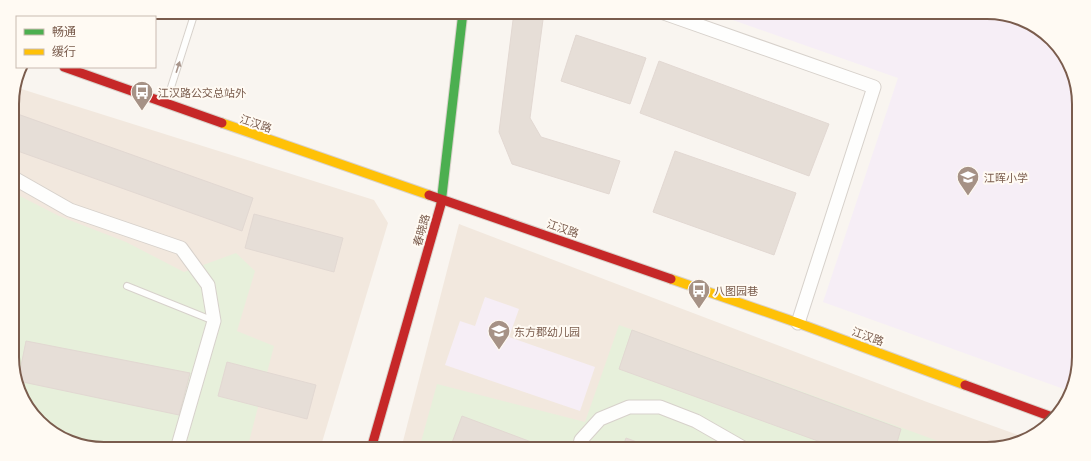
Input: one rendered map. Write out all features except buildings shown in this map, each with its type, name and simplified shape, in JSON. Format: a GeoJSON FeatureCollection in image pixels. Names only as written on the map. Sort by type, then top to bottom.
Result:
{"type":"FeatureCollection","features":[{"type":"Feature","properties":{"kind":"street","name":"春晓路"},"geometry":{"type":"LineString","coordinates":[[373,442],[442,199],[462,19]]}},
{"type":"Feature","properties":{"kind":"street"},"geometry":{"type":"LineString","coordinates":[[681,19],[874,87],[798,323]]}},
{"type":"Feature","properties":{"kind":"street","name":"江汉路"},"geometry":{"type":"LineString","coordinates":[[67,68],[166,104],[798,323],[1048,416]]}},
{"type":"Feature","properties":{"kind":"street"},"geometry":{"type":"LineString","coordinates":[[19,181],[70,210],[181,248],[208,285],[214,321],[179,442]]}},
{"type":"Feature","properties":{"kind":"street"},"geometry":{"type":"LineString","coordinates":[[580,442],[600,419],[629,407],[660,407],[696,421],[733,442]]}},
{"type":"Feature","properties":{"kind":"lane"},"geometry":{"type":"LineString","coordinates":[[166,104],[193,19]]}},
{"type":"Feature","properties":{"kind":"lane"},"geometry":{"type":"LineString","coordinates":[[127,286],[214,321]]}},
{"type":"Feature","properties":{"kind":"shaded area","name":"江晖小学"},"geometry":{"type":"Polygon","coordinates":[[[730,19],[998,20],[1015,23],[1030,30],[1039,36],[1055,52],[1066,71],[1072,104],[1072,357],[1066,390],[823,302],[898,78],[730,19]]]}},
{"type":"Feature","properties":{"kind":"shaded area"},"geometry":{"type":"Polygon","coordinates":[[[21,89],[374,200],[388,223],[322,442],[98,442],[71,436],[52,425],[36,409],[25,390],[19,357],[19,98],[21,89]]]}},
{"type":"Feature","properties":{"kind":"shaded area"},"geometry":{"type":"Polygon","coordinates":[[[459,224],[927,402],[1020,436],[993,442],[403,442],[459,224]]]}},
{"type":"Feature","properties":{"kind":"shaded area","name":"东方郡幼儿园"},"geometry":{"type":"Polygon","coordinates":[[[485,297],[519,309],[509,337],[595,367],[580,411],[445,365],[460,321],[475,326],[485,297]]]}},
{"type":"Feature","properties":{"kind":"green space"},"geometry":{"type":"Polygon","coordinates":[[[19,196],[59,216],[126,242],[184,272],[236,253],[255,271],[237,331],[274,346],[249,442],[98,442],[71,436],[61,431],[52,425],[36,409],[30,400],[25,390],[20,368],[19,196]]]}},
{"type":"Feature","properties":{"kind":"green space"},"geometry":{"type":"Polygon","coordinates":[[[619,325],[941,442],[421,442],[437,384],[585,422],[619,325]]]}},
{"type":"Feature","properties":{"kind":"traffic: fast"},"geometry":{"type":"LineString","coordinates":[[441,204],[462,19]]}},
{"type":"Feature","properties":{"kind":"traffic: slow"},"geometry":{"type":"LineString","coordinates":[[222,123],[429,195]]}},
{"type":"Feature","properties":{"kind":"traffic: slow"},"geometry":{"type":"LineString","coordinates":[[671,279],[798,323],[965,385]]}},
{"type":"Feature","properties":{"kind":"traffic: jam"},"geometry":{"type":"LineString","coordinates":[[67,68],[222,123]]}},
{"type":"Feature","properties":{"kind":"traffic: jam"},"geometry":{"type":"LineString","coordinates":[[429,195],[671,279]]}},
{"type":"Feature","properties":{"kind":"traffic: jam"},"geometry":{"type":"LineString","coordinates":[[373,442],[441,204]]}},
{"type":"Feature","properties":{"kind":"traffic: jam"},"geometry":{"type":"LineString","coordinates":[[965,385],[1048,416]]}},
{"type":"Feature","properties":{"kind":"place","name":"江汉路公交总站外"},"geometry":{"type":"Point","coordinates":[142,112]}},
{"type":"Feature","properties":{"kind":"place","name":"江晖小学"},"geometry":{"type":"Point","coordinates":[968,196]}},
{"type":"Feature","properties":{"kind":"place","name":"八图园巷"},"geometry":{"type":"Point","coordinates":[699,310]}},
{"type":"Feature","properties":{"kind":"place","name":"东方郡幼儿园"},"geometry":{"type":"Point","coordinates":[499,350]}}]}
